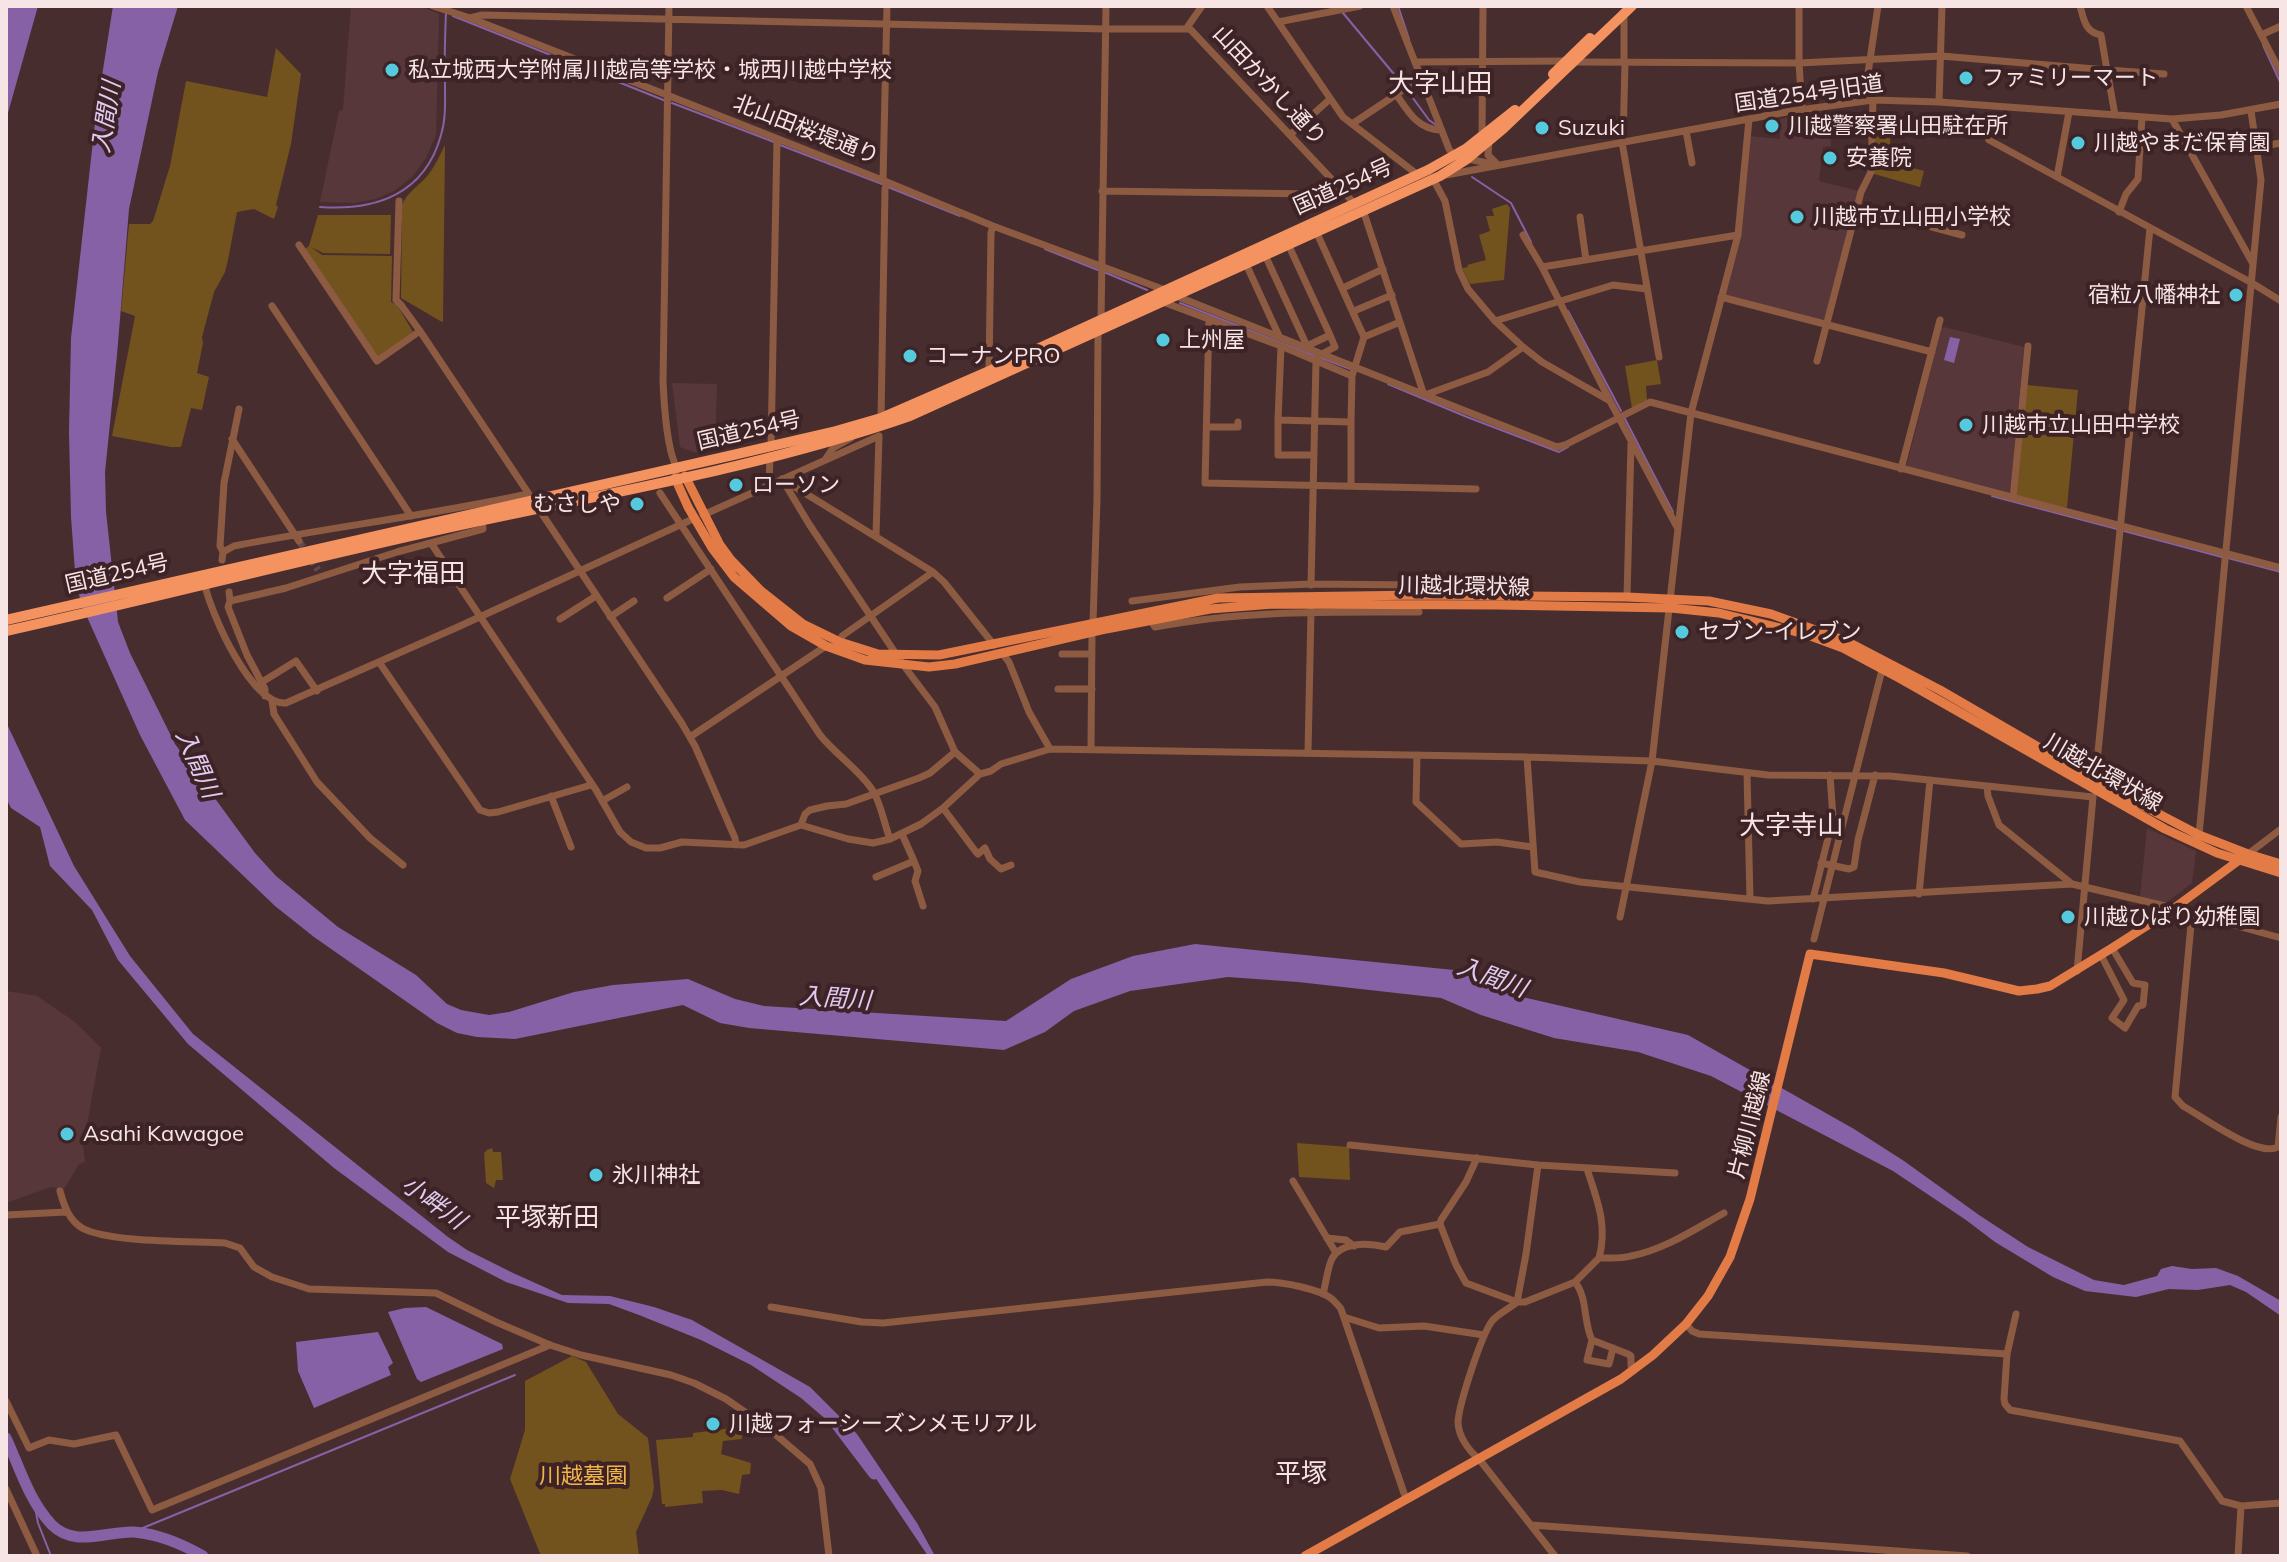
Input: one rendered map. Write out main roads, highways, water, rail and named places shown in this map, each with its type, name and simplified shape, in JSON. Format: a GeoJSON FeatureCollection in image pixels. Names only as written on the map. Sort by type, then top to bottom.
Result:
{"type":"FeatureCollection","features":[{"type":"Feature","properties":{"kind":"highway"},"geometry":{"type":"LineString","coordinates":[[1486,139],[1626,9]]}},
{"type":"Feature","properties":{"kind":"highway","name":"国道254号"},"geometry":{"type":"LineString","coordinates":[[200,583],[532,501],[679,474],[881,418],[1246,264],[1316,231],[1486,139]]}},
{"type":"Feature","properties":{"kind":"highway","name":"国道254号"},"geometry":{"type":"LineString","coordinates":[[1167,296],[1359,206],[1436,177],[1467,159],[1486,139]]}},
{"type":"Feature","properties":{"kind":"highway","name":"国道254号"},"geometry":{"type":"LineString","coordinates":[[770,451],[854,435],[910,416],[1099,325]]}},
{"type":"Feature","properties":{"kind":"highway","name":"国道254号"},"geometry":{"type":"LineString","coordinates":[[11,624],[482,520],[532,501]]}},
{"type":"Feature","properties":{"kind":"main road","name":"川越北環状線"},"geometry":{"type":"LineString","coordinates":[[679,474],[712,548],[734,577],[791,626],[826,646],[865,660],[904,666],[955,664],[1154,610],[1218,598],[1627,597],[1671,603]]}},
{"type":"Feature","properties":{"kind":"main road","name":"川越北環状線"},"geometry":{"type":"LineString","coordinates":[[699,516],[731,560],[760,590],[803,624],[840,642],[878,654],[939,655],[1092,627],[1151,621],[1210,609],[1273,604],[1709,601],[1771,614],[1825,631],[2165,829],[2239,861],[2281,873]]}},
{"type":"Feature","properties":{"kind":"main road","name":"川越北環状線"},"geometry":{"type":"LineString","coordinates":[[1883,664],[2199,835],[2281,864]]}},
{"type":"Feature","properties":{"kind":"main road"},"geometry":{"type":"LineString","coordinates":[[2239,861],[2248,854]]}},
{"type":"Feature","properties":{"kind":"main road","name":"片柳川越線"},"geometry":{"type":"LineString","coordinates":[[1305,1556],[1633,1371],[1686,1324],[1708,1296],[1730,1257],[1741,1229],[1810,954],[1944,973],[2019,991],[2050,986],[2173,909],[2239,861]]}},
{"type":"Feature","properties":{"kind":"water"},"geometry":{"type":"Polygon","coordinates":[[[6,6],[38,6],[6,120],[6,6]]]}},
{"type":"Feature","properties":{"kind":"water","name":"入間川"},"geometry":{"type":"Polygon","coordinates":[[[113,6],[178,6],[158,72],[129,209],[105,472],[106,512],[118,622],[175,744],[255,853],[276,876],[338,927],[416,975],[447,1004],[489,1015],[574,992],[613,985],[688,979],[735,999],[764,1006],[1006,1021],[1071,979],[1133,956],[1195,944],[1454,970],[1518,996],[1688,1035],[1854,1129],[2028,1247],[2094,1280],[2124,1285],[2157,1276],[2161,1269],[2172,1266],[2216,1268],[2238,1276],[2281,1301],[2281,1316],[2230,1285],[2198,1290],[2169,1289],[2136,1297],[2085,1291],[2053,1277],[1995,1242],[1893,1171],[1711,1076],[1638,1052],[1554,1038],[1481,1015],[1441,998],[1228,977],[1130,991],[1074,1011],[1045,1032],[1004,1050],[749,1028],[720,1023],[683,1005],[515,1039],[457,1033],[437,1023],[275,906],[185,820],[140,735],[83,608],[76,585],[71,517],[71,338],[96,114],[113,6]]]}},
{"type":"Feature","properties":{"kind":"water"},"geometry":{"type":"Polygon","coordinates":[[[1950,337],[1960,339],[1954,363],[1944,360],[1950,337]]]}},
{"type":"Feature","properties":{"kind":"water"},"geometry":{"type":"Polygon","coordinates":[[[6,722],[74,866],[130,956],[193,1034],[467,1250],[562,1295],[610,1296],[692,1320],[810,1387],[857,1434],[917,1523],[935,1556],[928,1556],[850,1440],[801,1398],[751,1365],[701,1340],[609,1304],[568,1303],[506,1282],[448,1252],[334,1168],[188,1044],[118,960],[92,910],[50,866],[40,827],[11,808],[6,798],[6,722]]]}},
{"type":"Feature","properties":{"kind":"water"},"geometry":{"type":"Polygon","coordinates":[[[426,1307],[502,1344],[503,1349],[421,1382],[388,1312],[426,1307]]]}},
{"type":"Feature","properties":{"kind":"water"},"geometry":{"type":"Polygon","coordinates":[[[378,1332],[393,1363],[388,1367],[391,1375],[314,1408],[298,1371],[296,1342],[378,1332]]]}},
{"type":"Feature","properties":{"kind":"waterway"},"geometry":{"type":"LineString","coordinates":[[1398,6],[1409,39]]}},
{"type":"Feature","properties":{"kind":"waterway"},"geometry":{"type":"LineString","coordinates":[[320,207],[360,206],[396,195],[423,172],[434,155],[444,123],[446,12]]}},
{"type":"Feature","properties":{"kind":"waterway"},"geometry":{"type":"LineString","coordinates":[[1343,13],[1403,85]]}},
{"type":"Feature","properties":{"kind":"waterway"},"geometry":{"type":"LineString","coordinates":[[453,16],[666,101]]}},
{"type":"Feature","properties":{"kind":"waterway"},"geometry":{"type":"LineString","coordinates":[[2263,45],[2281,84]]}},
{"type":"Feature","properties":{"kind":"waterway"},"geometry":{"type":"LineString","coordinates":[[1407,90],[1436,125]]}},
{"type":"Feature","properties":{"kind":"waterway"},"geometry":{"type":"LineString","coordinates":[[672,103],[774,142]]}},
{"type":"Feature","properties":{"kind":"waterway"},"geometry":{"type":"LineString","coordinates":[[780,145],[882,184]]}},
{"type":"Feature","properties":{"kind":"waterway"},"geometry":{"type":"LineString","coordinates":[[1472,177],[1511,203],[1531,242]]}},
{"type":"Feature","properties":{"kind":"waterway"},"geometry":{"type":"LineString","coordinates":[[888,187],[960,216]]}},
{"type":"Feature","properties":{"kind":"waterway"},"geometry":{"type":"LineString","coordinates":[[1045,249],[1098,270]]}},
{"type":"Feature","properties":{"kind":"waterway"},"geometry":{"type":"LineString","coordinates":[[1104,272],[1147,290]]}},
{"type":"Feature","properties":{"kind":"waterway"},"geometry":{"type":"LineString","coordinates":[[1180,303],[1315,356]]}},
{"type":"Feature","properties":{"kind":"waterway"},"geometry":{"type":"LineString","coordinates":[[1568,311],[1621,411]]}},
{"type":"Feature","properties":{"kind":"waterway"},"geometry":{"type":"LineString","coordinates":[[1321,358],[1353,370]]}},
{"type":"Feature","properties":{"kind":"waterway"},"geometry":{"type":"LineString","coordinates":[[1388,384],[1559,452],[1568,447]]}},
{"type":"Feature","properties":{"kind":"waterway"},"geometry":{"type":"LineString","coordinates":[[1624,417],[1673,512]]}},
{"type":"Feature","properties":{"kind":"waterway"},"geometry":{"type":"LineString","coordinates":[[1992,496],[2117,529]]}},
{"type":"Feature","properties":{"kind":"waterway"},"geometry":{"type":"LineString","coordinates":[[2124,531],[2222,557]]}},
{"type":"Feature","properties":{"kind":"waterway"},"geometry":{"type":"LineString","coordinates":[[2228,558],[2281,572]]}},
{"type":"Feature","properties":{"kind":"waterway"},"geometry":{"type":"LineString","coordinates":[[133,1532],[515,1375]]}},
{"type":"Feature","properties":{"kind":"waterway","name":"小畔川"},"geometry":{"type":"LineString","coordinates":[[836,1424],[874,1474]]}},
{"type":"Feature","properties":{"kind":"waterway"},"geometry":{"type":"LineString","coordinates":[[6,1438],[37,1506],[61,1532],[81,1537],[143,1533],[170,1540],[203,1556]]}},
{"type":"Feature","properties":{"kind":"waterway"},"geometry":{"type":"LineString","coordinates":[[34,1502],[38,1523],[51,1556]]}},
{"type":"Feature","properties":{"kind":"tunnel"},"geometry":{"type":"LineString","coordinates":[[299,541],[318,570]]}},
{"type":"Feature","properties":{"kind":"place","name":"私立城西大学附属川越高等学校・城西川越中学校"},"geometry":{"type":"Point","coordinates":[392,70]}},
{"type":"Feature","properties":{"kind":"place","name":"ファミリーマート"},"geometry":{"type":"Point","coordinates":[1966,78]}},
{"type":"Feature","properties":{"kind":"place","name":"川越警察署山田駐在所"},"geometry":{"type":"Point","coordinates":[1772,126]}},
{"type":"Feature","properties":{"kind":"place","name":"Suzuki"},"geometry":{"type":"Point","coordinates":[1542,128]}},
{"type":"Feature","properties":{"kind":"place","name":"川越やまだ保育園"},"geometry":{"type":"Point","coordinates":[2078,143]}},
{"type":"Feature","properties":{"kind":"place","name":"安養院"},"geometry":{"type":"Point","coordinates":[1830,158]}},
{"type":"Feature","properties":{"kind":"place","name":"川越市立山田小学校"},"geometry":{"type":"Point","coordinates":[1797,217]}},
{"type":"Feature","properties":{"kind":"place","name":"宿粒八幡神社"},"geometry":{"type":"Point","coordinates":[2236,295]}},
{"type":"Feature","properties":{"kind":"place","name":"上州屋"},"geometry":{"type":"Point","coordinates":[1163,340]}},
{"type":"Feature","properties":{"kind":"place","name":"コーナンPRO"},"geometry":{"type":"Point","coordinates":[910,356]}},
{"type":"Feature","properties":{"kind":"place","name":"川越市立山田中学校"},"geometry":{"type":"Point","coordinates":[1966,425]}},
{"type":"Feature","properties":{"kind":"place","name":"ローソン"},"geometry":{"type":"Point","coordinates":[736,485]}},
{"type":"Feature","properties":{"kind":"place","name":"むさしや"},"geometry":{"type":"Point","coordinates":[637,504]}},
{"type":"Feature","properties":{"kind":"place","name":"セブン-イレブン"},"geometry":{"type":"Point","coordinates":[1682,632]}},
{"type":"Feature","properties":{"kind":"place","name":"川越ひばり幼稚園"},"geometry":{"type":"Point","coordinates":[2068,917]}},
{"type":"Feature","properties":{"kind":"place","name":"Asahi Kawagoe"},"geometry":{"type":"Point","coordinates":[67,1134]}},
{"type":"Feature","properties":{"kind":"place","name":"氷川神社"},"geometry":{"type":"Point","coordinates":[596,1175]}},
{"type":"Feature","properties":{"kind":"place","name":"川越フォーシーズンメモリアル"},"geometry":{"type":"Point","coordinates":[713,1424]}},
{"type":"Feature","properties":{"kind":"district","name":"大字山田"},"geometry":{"type":"Point","coordinates":[1440,84]}},
{"type":"Feature","properties":{"kind":"district","name":"大字福田"},"geometry":{"type":"Point","coordinates":[413,574]}},
{"type":"Feature","properties":{"kind":"district","name":"大字寺山"},"geometry":{"type":"Point","coordinates":[1791,826]}},
{"type":"Feature","properties":{"kind":"district","name":"平塚新田"},"geometry":{"type":"Point","coordinates":[547,1218]}},
{"type":"Feature","properties":{"kind":"district","name":"平塚"},"geometry":{"type":"Point","coordinates":[1301,1474]}},
{"type":"Feature","properties":{"kind":"park label","name":"川越墓園"},"geometry":{"type":"Point","coordinates":[583,1476]}}]}
